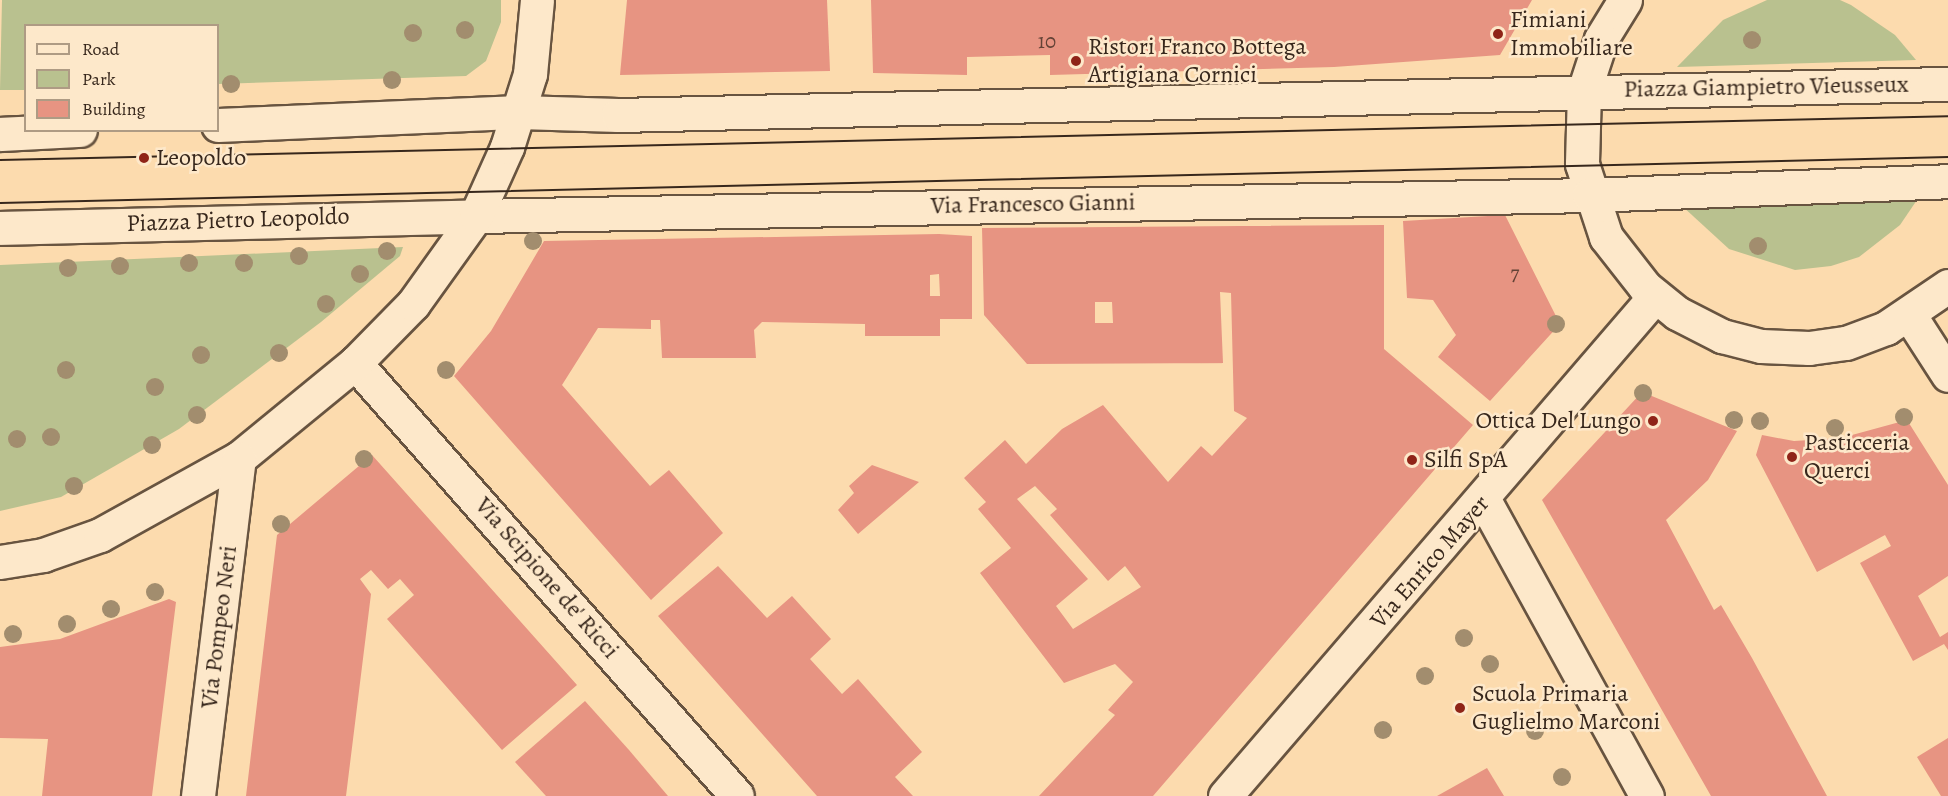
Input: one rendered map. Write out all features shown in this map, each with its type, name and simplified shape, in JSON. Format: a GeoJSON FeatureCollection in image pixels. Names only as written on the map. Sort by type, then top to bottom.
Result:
{"type":"FeatureCollection","features":[{"type":"Feature","properties":{"kind":"street"},"geometry":{"type":"LineString","coordinates":[[0,562],[43,555],[100,535],[239,458],[355,363],[436,276],[476,216],[519,112],[530,74],[537,0]]}},
{"type":"Feature","properties":{"kind":"street","name":"Piazza Giampietro Vieusseux"},"geometry":{"type":"LineString","coordinates":[[1625,0],[1601,39],[1584,91],[1580,123],[1589,195],[1616,253],[1655,296],[1722,336],[1787,348],[1846,343],[1910,316],[1948,286]]}},
{"type":"Feature","properties":{"kind":"street","name":"Piazza Giampietro Vieusseux"},"geometry":{"type":"LineString","coordinates":[[1584,91],[1948,84]]}},
{"type":"Feature","properties":{"kind":"street"},"geometry":{"type":"LineString","coordinates":[[219,125],[519,112],[618,115],[1584,91]]}},
{"type":"Feature","properties":{"kind":"street"},"geometry":{"type":"LineString","coordinates":[[0,134],[40,132]]}},
{"type":"Feature","properties":{"kind":"street"},"geometry":{"type":"LineString","coordinates":[[1589,195],[1948,181]]}},
{"type":"Feature","properties":{"kind":"street","name":"Via Francesco Gianni"},"geometry":{"type":"LineString","coordinates":[[476,216],[1589,195]]}},
{"type":"Feature","properties":{"kind":"street","name":"Piazza Pietro Leopoldo"},"geometry":{"type":"LineString","coordinates":[[0,228],[476,216]]}},
{"type":"Feature","properties":{"kind":"street","name":"Via Enrico Mayer"},"geometry":{"type":"LineString","coordinates":[[1225,796],[1484,500],[1655,296]]}},
{"type":"Feature","properties":{"kind":"street"},"geometry":{"type":"LineString","coordinates":[[1910,316],[1948,375]]}},
{"type":"Feature","properties":{"kind":"street","name":"Via Scipione de' Ricci"},"geometry":{"type":"LineString","coordinates":[[355,363],[737,796]]}},
{"type":"Feature","properties":{"kind":"street","name":"Via Pompeo Neri"},"geometry":{"type":"LineString","coordinates":[[198,796],[239,458]]}},
{"type":"Feature","properties":{"kind":"street"},"geometry":{"type":"LineString","coordinates":[[1484,500],[1647,796]]}},
{"type":"Feature","properties":{"kind":"green space"},"geometry":{"type":"Polygon","coordinates":[[[2,0],[501,0],[501,22],[486,61],[466,76],[219,84],[219,24],[24,24],[24,90],[0,90],[2,0]]]}},
{"type":"Feature","properties":{"kind":"green space"},"geometry":{"type":"Polygon","coordinates":[[[1767,0],[1840,0],[1895,35],[1916,60],[1677,67],[1723,20],[1767,0]]]}},
{"type":"Feature","properties":{"kind":"green space"},"geometry":{"type":"Polygon","coordinates":[[[1919,197],[1900,225],[1859,257],[1831,266],[1795,270],[1729,249],[1681,205],[1919,197]]]}},
{"type":"Feature","properties":{"kind":"green space"},"geometry":{"type":"Polygon","coordinates":[[[403,247],[400,256],[321,322],[179,429],[61,497],[0,511],[0,265],[403,247]]]}},
{"type":"Feature","properties":{"kind":"building"},"geometry":{"type":"Polygon","coordinates":[[[627,0],[827,0],[830,71],[620,75],[627,0]]]}},
{"type":"Feature","properties":{"kind":"building"},"geometry":{"type":"Polygon","coordinates":[[[871,0],[1532,0],[1500,55],[1334,67],[1050,75],[1050,55],[967,57],[967,75],[873,73],[871,0]]]}},
{"type":"Feature","properties":{"kind":"building"},"geometry":{"type":"Polygon","coordinates":[[[1505,215],[1560,324],[1490,401],[1438,357],[1456,335],[1433,300],[1407,298],[1403,221],[1505,215]]]}},
{"type":"Feature","properties":{"kind":"building"},"geometry":{"type":"Polygon","coordinates":[[[1384,225],[1384,349],[1473,425],[1153,796],[1039,796],[1115,715],[1108,710],[1133,682],[1115,664],[1064,683],[980,573],[1011,548],[978,509],[986,502],[964,478],[1005,440],[1026,464],[1062,429],[1103,405],[1168,482],[1201,446],[1212,456],[1247,418],[1234,411],[1231,293],[1220,292],[1223,363],[1027,364],[984,315],[982,228],[1384,225]],[[1095,302],[1095,323],[1113,323],[1112,302],[1095,302]],[[1035,486],[1017,499],[1088,579],[1056,606],[1073,629],[1141,587],[1125,566],[1108,581],[1050,515],[1057,509],[1035,486]]]}},
{"type":"Feature","properties":{"kind":"building"},"geometry":{"type":"Polygon","coordinates":[[[939,234],[972,236],[972,319],[940,319],[940,336],[865,336],[865,324],[762,322],[754,330],[756,358],[662,358],[660,320],[651,320],[651,329],[598,328],[562,385],[650,486],[669,470],[723,533],[651,600],[454,376],[491,331],[544,241],[939,234]],[[939,274],[930,275],[930,296],[940,296],[939,274]]]}},
{"type":"Feature","properties":{"kind":"building"},"geometry":{"type":"Polygon","coordinates":[[[1642,392],[1737,431],[1708,480],[1666,520],[1714,610],[1721,605],[1752,658],[1827,796],[1711,796],[1542,500],[1642,392]]]}},
{"type":"Feature","properties":{"kind":"building"},"geometry":{"type":"Polygon","coordinates":[[[1907,420],[1948,485],[1948,576],[1918,596],[1940,637],[1948,632],[1948,650],[1944,644],[1913,661],[1860,563],[1891,546],[1885,535],[1817,572],[1756,455],[1762,435],[1794,441],[1841,438],[1907,420]]]}},
{"type":"Feature","properties":{"kind":"building"},"geometry":{"type":"Polygon","coordinates":[[[372,455],[577,685],[502,750],[387,619],[414,595],[400,579],[388,589],[371,570],[360,579],[371,594],[346,796],[246,796],[277,535],[372,455]]]}},
{"type":"Feature","properties":{"kind":"building"},"geometry":{"type":"Polygon","coordinates":[[[872,465],[919,482],[858,534],[838,510],[854,493],[849,486],[872,465]]]}},
{"type":"Feature","properties":{"kind":"building"},"geometry":{"type":"Polygon","coordinates":[[[718,566],[767,618],[792,596],[831,639],[810,659],[842,694],[858,679],[922,752],[895,777],[913,796],[817,796],[658,616],[718,566]]]}},
{"type":"Feature","properties":{"kind":"building"},"geometry":{"type":"Polygon","coordinates":[[[169,599],[176,602],[152,796],[42,796],[48,739],[0,738],[0,647],[60,639],[169,599]]]}},
{"type":"Feature","properties":{"kind":"building"},"geometry":{"type":"Polygon","coordinates":[[[585,701],[668,796],[546,796],[515,762],[585,701]]]}},
{"type":"Feature","properties":{"kind":"building"},"geometry":{"type":"Polygon","coordinates":[[[1948,738],[1948,796],[1941,796],[1917,757],[1948,738]]]}},
{"type":"Feature","properties":{"kind":"building","name":"Scuola Primaria Guglielmo Marconi"},"geometry":{"type":"Polygon","coordinates":[[[1487,768],[1504,796],[1437,796],[1487,768]]]}},
{"type":"Feature","properties":{"kind":"tram line"},"geometry":{"type":"LineString","coordinates":[[0,160],[1948,116]]}},
{"type":"Feature","properties":{"kind":"tram line"},"geometry":{"type":"LineString","coordinates":[[0,203],[1948,157]]}},
{"type":"Feature","properties":{"kind":"place","name":"Fimiani Immobiliare"},"geometry":{"type":"Point","coordinates":[1498,34]}},
{"type":"Feature","properties":{"kind":"place","name":"Ristori Franco Bottega Artigiana Cornici"},"geometry":{"type":"Point","coordinates":[1076,61]}},
{"type":"Feature","properties":{"kind":"place","name":"Leopoldo"},"geometry":{"type":"Point","coordinates":[144,158]}},
{"type":"Feature","properties":{"kind":"place","name":"Ottica Del Lungo"},"geometry":{"type":"Point","coordinates":[1653,421]}},
{"type":"Feature","properties":{"kind":"place","name":"Pasticceria Querci"},"geometry":{"type":"Point","coordinates":[1792,457]}},
{"type":"Feature","properties":{"kind":"place","name":"Silfi SpA"},"geometry":{"type":"Point","coordinates":[1412,460]}},
{"type":"Feature","properties":{"kind":"place","name":"Scuola Primaria Guglielmo Marconi"},"geometry":{"type":"Point","coordinates":[1460,708]}}]}
